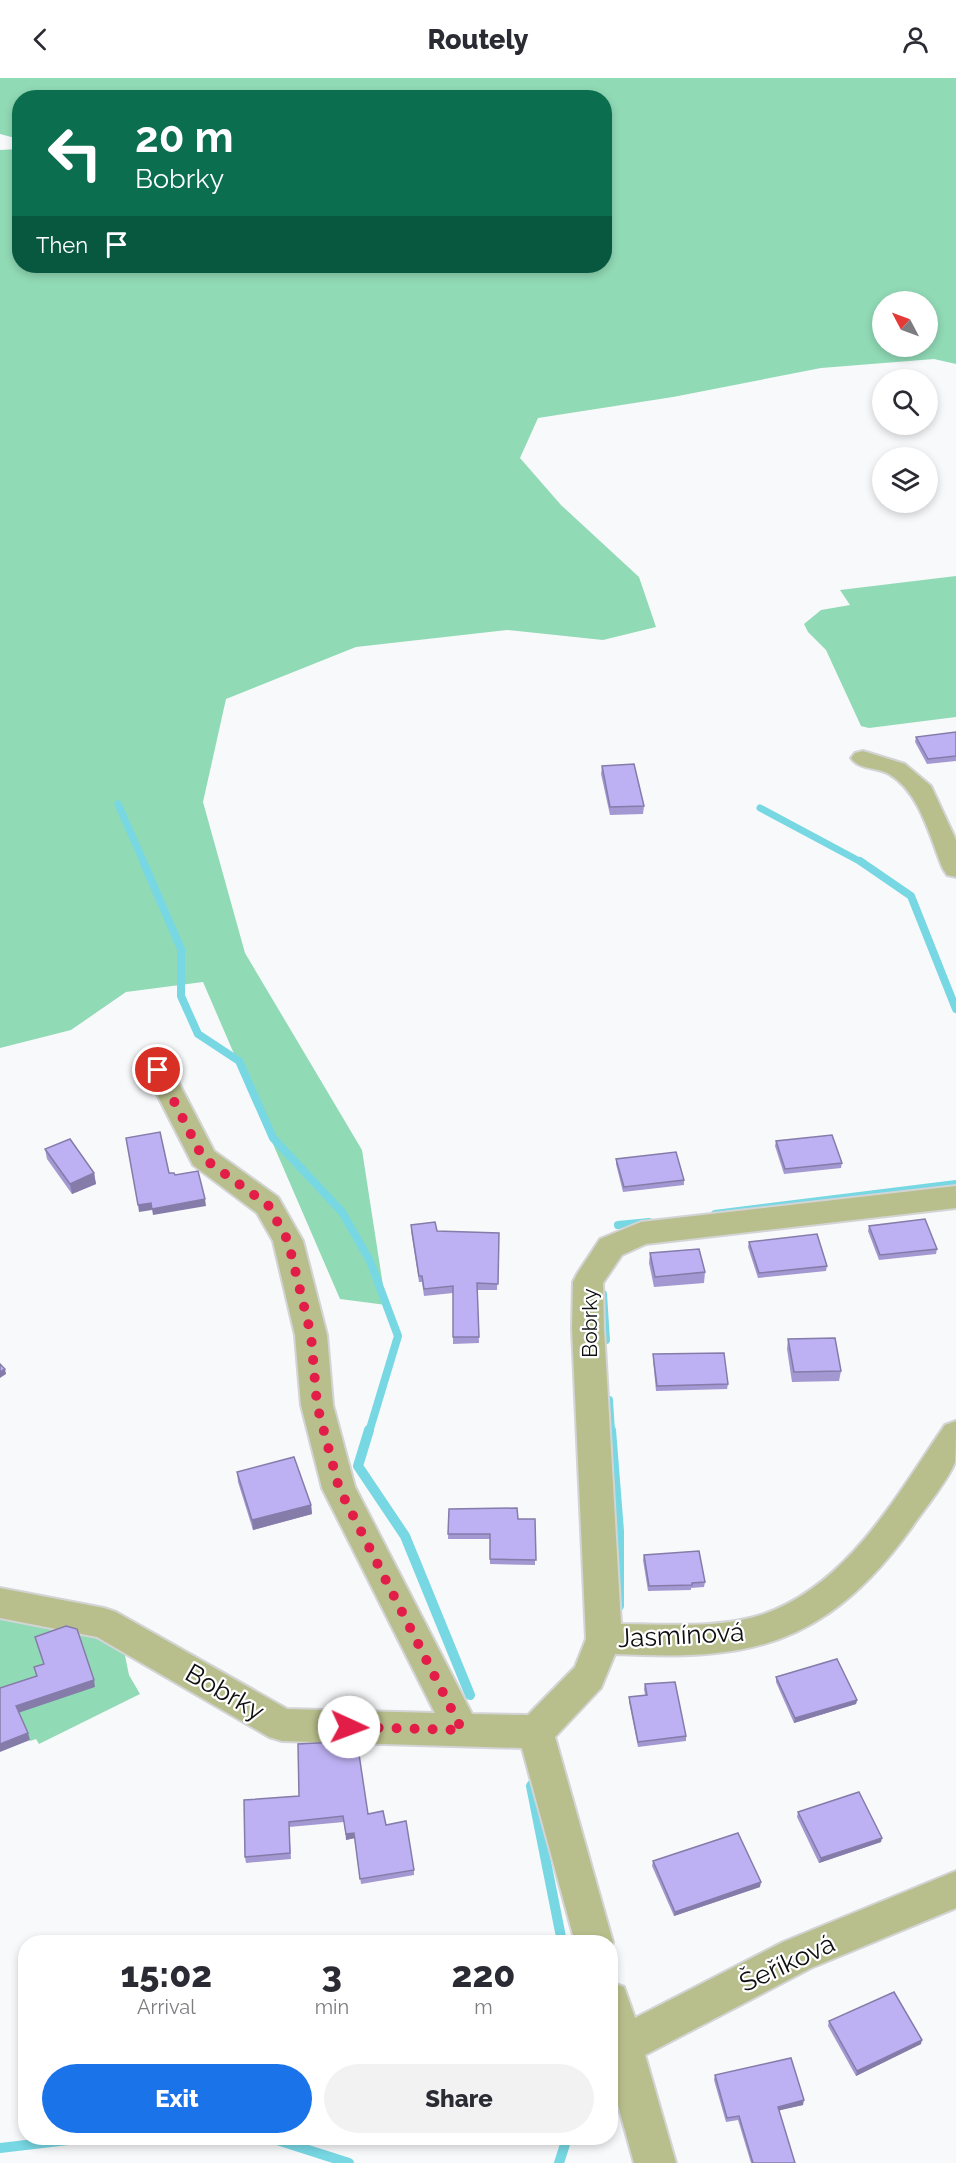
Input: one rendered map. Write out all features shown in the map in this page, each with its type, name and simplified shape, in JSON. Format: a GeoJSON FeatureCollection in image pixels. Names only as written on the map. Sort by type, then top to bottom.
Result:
{"type":"FeatureCollection","features":[{"type":"Feature","properties":{"kind":"street"},"geometry":{"type":"LineString","coordinates":[[863,758],[897,769],[922,791],[956,869]]}},
{"type":"Feature","properties":{"kind":"street"},"geometry":{"type":"LineString","coordinates":[[158,1070],[203,1158],[268,1205],[288,1241],[311,1335],[317,1405],[339,1488],[462,1730]]}},
{"type":"Feature","properties":{"kind":"street","name":"Bobrky"},"geometry":{"type":"LineString","coordinates":[[0,1603],[104,1623],[282,1725],[536,1732],[588,1677],[604,1639],[588,1329],[588,1282],[611,1247],[641,1233],[956,1197]]}},
{"type":"Feature","properties":{"kind":"street","name":"Jasmínová"},"geometry":{"type":"LineString","coordinates":[[604,1639],[719,1638],[771,1628],[814,1608],[860,1568],[889,1536],[956,1434]]}},
{"type":"Feature","properties":{"kind":"street"},"geometry":{"type":"LineString","coordinates":[[536,1732],[592,1935]]}},
{"type":"Feature","properties":{"kind":"street","name":"Šeříková"},"geometry":{"type":"LineString","coordinates":[[623,2045],[798,1955],[956,1889]]}},
{"type":"Feature","properties":{"kind":"street"},"geometry":{"type":"LineString","coordinates":[[618,2028],[656,2163]]}},
{"type":"Feature","properties":{"kind":"green space"},"geometry":{"type":"Polygon","coordinates":[[[0,78],[956,78],[956,364],[934,359],[821,368],[673,397],[538,418],[520,458],[561,505],[639,577],[656,627],[603,640],[507,630],[356,647],[226,699],[203,802],[245,953],[362,1150],[386,1305],[340,1299],[203,982],[126,992],[71,1030],[0,1048],[0,150],[12,149],[12,273],[612,273],[612,90],[12,90],[12,137],[0,134],[0,78]]]}},
{"type":"Feature","properties":{"kind":"green space"},"geometry":{"type":"Polygon","coordinates":[[[956,576],[956,717],[869,728],[861,726],[826,650],[808,632],[804,624],[821,610],[850,605],[840,590],[956,576]]]}},
{"type":"Feature","properties":{"kind":"green space"},"geometry":{"type":"Polygon","coordinates":[[[0,1616],[79,1627],[123,1646],[129,1675],[140,1694],[39,1744],[36,1739],[30,1741],[13,1704],[0,1705],[0,1616]]]}},
{"type":"Feature","properties":{"kind":"building"},"geometry":{"type":"Polygon","coordinates":[[[956,732],[956,756],[928,759],[916,737],[956,732]]]}},
{"type":"Feature","properties":{"kind":"building"},"geometry":{"type":"Polygon","coordinates":[[[634,764],[644,806],[610,807],[602,766],[634,764]]]}},
{"type":"Feature","properties":{"kind":"building"},"geometry":{"type":"Polygon","coordinates":[[[160,1132],[169,1173],[175,1175],[198,1171],[205,1199],[152,1209],[151,1203],[138,1205],[126,1138],[160,1132]]]}},
{"type":"Feature","properties":{"kind":"building"},"geometry":{"type":"Polygon","coordinates":[[[832,1135],[842,1163],[785,1169],[776,1141],[832,1135]]]}},
{"type":"Feature","properties":{"kind":"building"},"geometry":{"type":"Polygon","coordinates":[[[70,1139],[94,1173],[70,1184],[45,1149],[70,1139]]]}},
{"type":"Feature","properties":{"kind":"building"},"geometry":{"type":"Polygon","coordinates":[[[676,1152],[684,1180],[624,1187],[616,1159],[676,1152]]]}},
{"type":"Feature","properties":{"kind":"building"},"geometry":{"type":"Polygon","coordinates":[[[925,1219],[937,1249],[880,1255],[869,1226],[925,1219]]]}},
{"type":"Feature","properties":{"kind":"building"},"geometry":{"type":"Polygon","coordinates":[[[435,1222],[437,1231],[499,1233],[498,1284],[477,1283],[479,1337],[453,1337],[453,1286],[424,1289],[422,1276],[419,1276],[411,1225],[435,1222]]]}},
{"type":"Feature","properties":{"kind":"building"},"geometry":{"type":"Polygon","coordinates":[[[817,1234],[827,1266],[759,1273],[749,1242],[817,1234]]]}},
{"type":"Feature","properties":{"kind":"building"},"geometry":{"type":"Polygon","coordinates":[[[699,1249],[705,1272],[655,1277],[650,1253],[699,1249]]]}},
{"type":"Feature","properties":{"kind":"building"},"geometry":{"type":"Polygon","coordinates":[[[835,1338],[841,1371],[794,1372],[788,1339],[835,1338]]]}},
{"type":"Feature","properties":{"kind":"building"},"geometry":{"type":"Polygon","coordinates":[[[724,1353],[728,1384],[657,1386],[653,1354],[724,1353]]]}},
{"type":"Feature","properties":{"kind":"building"},"geometry":{"type":"Polygon","coordinates":[[[294,1457],[311,1505],[252,1520],[237,1472],[294,1457]]]}},
{"type":"Feature","properties":{"kind":"building"},"geometry":{"type":"Polygon","coordinates":[[[517,1508],[518,1519],[535,1519],[536,1560],[490,1559],[490,1534],[448,1534],[449,1509],[517,1508]]]}},
{"type":"Feature","properties":{"kind":"building"},"geometry":{"type":"Polygon","coordinates":[[[699,1551],[705,1582],[692,1583],[692,1585],[649,1586],[644,1555],[699,1551]]]}},
{"type":"Feature","properties":{"kind":"building"},"geometry":{"type":"Polygon","coordinates":[[[66,1626],[77,1629],[94,1680],[16,1706],[28,1733],[0,1744],[0,1688],[37,1676],[34,1667],[44,1664],[35,1637],[66,1626]]]}},
{"type":"Feature","properties":{"kind":"building"},"geometry":{"type":"Polygon","coordinates":[[[837,1659],[857,1700],[795,1718],[776,1677],[837,1659]]]}},
{"type":"Feature","properties":{"kind":"building"},"geometry":{"type":"Polygon","coordinates":[[[675,1682],[686,1736],[638,1742],[629,1697],[647,1695],[645,1684],[675,1682]]]}},
{"type":"Feature","properties":{"kind":"building"},"geometry":{"type":"Polygon","coordinates":[[[357,1741],[368,1814],[383,1811],[386,1825],[406,1821],[414,1870],[360,1879],[354,1833],[346,1834],[343,1816],[289,1822],[290,1853],[245,1857],[244,1800],[299,1796],[298,1744],[357,1741]]]}},
{"type":"Feature","properties":{"kind":"building"},"geometry":{"type":"Polygon","coordinates":[[[859,1792],[882,1838],[821,1858],[798,1812],[859,1792]]]}},
{"type":"Feature","properties":{"kind":"building"},"geometry":{"type":"Polygon","coordinates":[[[738,1833],[761,1882],[675,1912],[653,1861],[738,1833]]]}},
{"type":"Feature","properties":{"kind":"building"},"geometry":{"type":"Polygon","coordinates":[[[894,1992],[922,2040],[857,2071],[829,2021],[894,1992]]]}},
{"type":"Feature","properties":{"kind":"building"},"geometry":{"type":"Polygon","coordinates":[[[791,2058],[804,2100],[778,2107],[795,2163],[753,2163],[739,2116],[727,2118],[715,2075],[791,2058]]]}},
{"type":"Feature","properties":{"kind":"waterway"},"geometry":{"type":"LineString","coordinates":[[118,804],[144,863]]}},
{"type":"Feature","properties":{"kind":"waterway"},"geometry":{"type":"LineString","coordinates":[[760,808],[863,863]]}},
{"type":"Feature","properties":{"kind":"waterway"},"geometry":{"type":"LineString","coordinates":[[143,861],[181,949],[181,996],[198,1034],[239,1061],[273,1138],[342,1212],[370,1261],[398,1336],[369,1432]]}},
{"type":"Feature","properties":{"kind":"waterway"},"geometry":{"type":"LineString","coordinates":[[863,863],[911,896],[956,1009]]}},
{"type":"Feature","properties":{"kind":"waterway"},"geometry":{"type":"LineString","coordinates":[[715,1214],[956,1184]]}},
{"type":"Feature","properties":{"kind":"waterway"},"geometry":{"type":"LineString","coordinates":[[618,1225],[649,1222]]}},
{"type":"Feature","properties":{"kind":"waterway"},"geometry":{"type":"LineString","coordinates":[[603,1294],[606,1340]]}},
{"type":"Feature","properties":{"kind":"waterway"},"geometry":{"type":"LineString","coordinates":[[609,1400],[611,1432]]}},
{"type":"Feature","properties":{"kind":"waterway"},"geometry":{"type":"LineString","coordinates":[[369,1430],[358,1466],[405,1536],[470,1695]]}},
{"type":"Feature","properties":{"kind":"waterway"},"geometry":{"type":"LineString","coordinates":[[611,1430],[619,1531],[619,1606]]}},
{"type":"Feature","properties":{"kind":"waterway"},"geometry":{"type":"LineString","coordinates":[[537,1778],[531,1786],[561,1935]]}},
{"type":"Feature","properties":{"kind":"waterway"},"geometry":{"type":"LineString","coordinates":[[0,2148],[26,2145]]}},
{"type":"Feature","properties":{"kind":"waterway"},"geometry":{"type":"LineString","coordinates":[[293,2145],[349,2163]]}},
{"type":"Feature","properties":{"kind":"waterway"},"geometry":{"type":"LineString","coordinates":[[559,2163],[565,2145]]}},
{"type":"Feature","properties":{"kind":"route"},"geometry":{"type":"LineString","coordinates":[[158,1070],[203,1158],[268,1205],[288,1241],[311,1335],[317,1405],[339,1488],[462,1730],[349,1727]]}}]}
